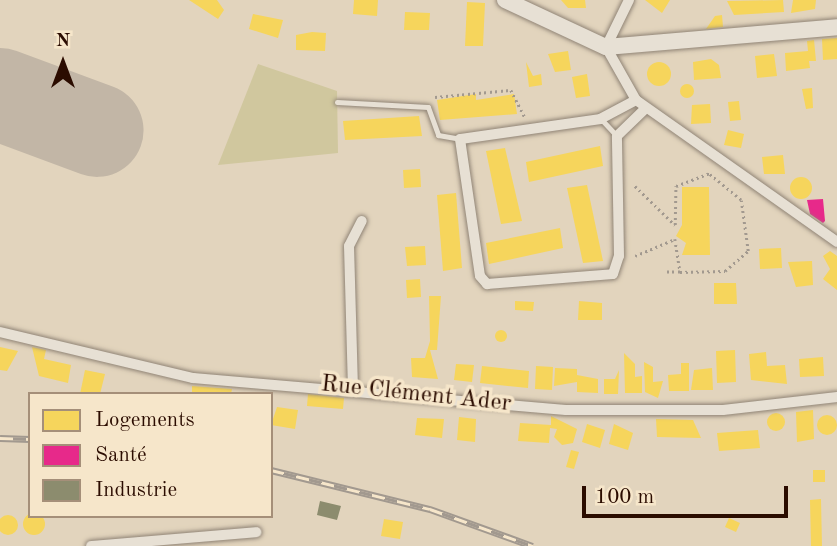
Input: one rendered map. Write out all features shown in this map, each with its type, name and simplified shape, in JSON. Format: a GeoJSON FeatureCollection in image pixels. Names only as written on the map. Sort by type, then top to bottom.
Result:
{"type":"FeatureCollection","features":[{"type":"Feature","properties":{"kind":"main road"},"geometry":{"type":"LineString","coordinates":[[505,0],[606,47],[837,27]]}},
{"type":"Feature","properties":{"kind":"street"},"geometry":{"type":"LineString","coordinates":[[629,0],[606,47],[636,100],[645,109],[837,242]]}},
{"type":"Feature","properties":{"kind":"street"},"geometry":{"type":"LineString","coordinates":[[636,100],[601,119],[460,139],[480,276],[494,286],[603,277],[618,267],[617,136],[645,109]]}},
{"type":"Feature","properties":{"kind":"street"},"geometry":{"type":"LineString","coordinates":[[353,389],[349,246],[362,221]]}},
{"type":"Feature","properties":{"kind":"street","name":"Rue Clément Ader"},"geometry":{"type":"LineString","coordinates":[[0,332],[193,378],[353,389],[566,410],[723,410],[837,397]]}},
{"type":"Feature","properties":{"kind":"street"},"geometry":{"type":"LineString","coordinates":[[91,546],[256,531]]}},
{"type":"Feature","properties":{"kind":"lane"},"geometry":{"type":"LineString","coordinates":[[337,102],[428,107],[438,135],[460,139]]}},
{"type":"Feature","properties":{"kind":"lane"},"geometry":{"type":"LineString","coordinates":[[601,119],[617,136]]}},
{"type":"Feature","properties":{"kind":"path"},"geometry":{"type":"LineString","coordinates":[[436,97],[511,90],[526,122]]}},
{"type":"Feature","properties":{"kind":"path"},"geometry":{"type":"LineString","coordinates":[[635,186],[675,225],[676,186],[709,174],[712,168]]}},
{"type":"Feature","properties":{"kind":"path"},"geometry":{"type":"LineString","coordinates":[[666,272],[725,271],[748,251],[741,200],[709,174]]}},
{"type":"Feature","properties":{"kind":"path"},"geometry":{"type":"LineString","coordinates":[[635,256],[676,239],[680,272]]}},
{"type":"Feature","properties":{"kind":"shaded area"},"geometry":{"type":"Polygon","coordinates":[[[258,64],[337,91],[338,153],[218,165],[258,64]]]}},
{"type":"Feature","properties":{"kind":"building: Logements"},"geometry":{"type":"Polygon","coordinates":[[[189,0],[217,0],[224,10],[218,19],[189,0]]]}},
{"type":"Feature","properties":{"kind":"building: Logements"},"geometry":{"type":"Polygon","coordinates":[[[354,0],[378,0],[377,16],[353,14],[354,0]]]}},
{"type":"Feature","properties":{"kind":"building: Logements"},"geometry":{"type":"Polygon","coordinates":[[[561,0],[585,0],[586,8],[568,8],[561,0]]]}},
{"type":"Feature","properties":{"kind":"building: Logements"},"geometry":{"type":"Polygon","coordinates":[[[645,0],[670,0],[662,13],[645,0]]]}},
{"type":"Feature","properties":{"kind":"building: Logements"},"geometry":{"type":"Polygon","coordinates":[[[783,0],[784,12],[734,15],[727,1],[783,0]]]}},
{"type":"Feature","properties":{"kind":"building: Logements"},"geometry":{"type":"Polygon","coordinates":[[[793,0],[816,0],[815,9],[791,13],[793,0]]]}},
{"type":"Feature","properties":{"kind":"building: Logements"},"geometry":{"type":"Polygon","coordinates":[[[467,2],[485,3],[483,46],[465,46],[467,2]]]}},
{"type":"Feature","properties":{"kind":"building: Logements"},"geometry":{"type":"Polygon","coordinates":[[[405,12],[430,13],[429,30],[404,30],[405,12]]]}},
{"type":"Feature","properties":{"kind":"building: Logements"},"geometry":{"type":"Polygon","coordinates":[[[253,14],[283,20],[278,38],[249,29],[253,14]]]}},
{"type":"Feature","properties":{"kind":"building: Logements"},"geometry":{"type":"Polygon","coordinates":[[[722,15],[723,27],[706,29],[715,16],[722,15]]]}},
{"type":"Feature","properties":{"kind":"building: Logements"},"geometry":{"type":"Polygon","coordinates":[[[326,33],[325,51],[296,50],[296,35],[326,33]]]}},
{"type":"Feature","properties":{"kind":"building: Logements"},"geometry":{"type":"Polygon","coordinates":[[[837,38],[837,59],[823,60],[822,39],[837,38]]]}},
{"type":"Feature","properties":{"kind":"building: Logements"},"geometry":{"type":"Polygon","coordinates":[[[814,40],[816,61],[809,61],[810,68],[786,71],[785,53],[808,51],[807,41],[814,40]]]}},
{"type":"Feature","properties":{"kind":"building: Logements"},"geometry":{"type":"Polygon","coordinates":[[[568,51],[571,70],[555,72],[548,54],[568,51]]]}},
{"type":"Feature","properties":{"kind":"building: Logements"},"geometry":{"type":"Polygon","coordinates":[[[774,54],[777,76],[757,78],[755,56],[774,54]]]}},
{"type":"Feature","properties":{"kind":"building: Logements"},"geometry":{"type":"Polygon","coordinates":[[[711,59],[719,65],[721,78],[694,80],[693,62],[711,59]]]}},
{"type":"Feature","properties":{"kind":"building: Logements"},"geometry":{"type":"Polygon","coordinates":[[[526,62],[533,76],[541,74],[542,85],[529,87],[526,62]]]}},
{"type":"Feature","properties":{"kind":"building: Logements"},"geometry":{"type":"Polygon","coordinates":[[[654,62],[664,62],[671,69],[671,79],[664,86],[654,86],[647,79],[647,69],[654,62]]]}},
{"type":"Feature","properties":{"kind":"building: Logements"},"geometry":{"type":"Polygon","coordinates":[[[587,74],[590,96],[576,98],[572,77],[587,74]]]}},
{"type":"Feature","properties":{"kind":"building: Logements"},"geometry":{"type":"Polygon","coordinates":[[[684,84],[690,84],[694,91],[690,98],[684,98],[680,94],[680,88],[684,84]]]}},
{"type":"Feature","properties":{"kind":"building: Logements"},"geometry":{"type":"Polygon","coordinates":[[[812,88],[813,108],[806,109],[802,89],[812,88]]]}},
{"type":"Feature","properties":{"kind":"building: Logements"},"geometry":{"type":"Polygon","coordinates":[[[476,94],[476,100],[514,94],[517,114],[440,120],[437,100],[476,94]]]}},
{"type":"Feature","properties":{"kind":"building: Logements"},"geometry":{"type":"Polygon","coordinates":[[[739,101],[741,120],[730,121],[728,102],[739,101]]]}},
{"type":"Feature","properties":{"kind":"building: Logements"},"geometry":{"type":"Polygon","coordinates":[[[710,104],[711,123],[691,124],[692,105],[710,104]]]}},
{"type":"Feature","properties":{"kind":"building: Logements"},"geometry":{"type":"Polygon","coordinates":[[[419,116],[422,136],[345,140],[343,121],[419,116]]]}},
{"type":"Feature","properties":{"kind":"building: Logements"},"geometry":{"type":"Polygon","coordinates":[[[728,130],[744,134],[741,148],[724,145],[728,130]]]}},
{"type":"Feature","properties":{"kind":"building: Logements"},"geometry":{"type":"Polygon","coordinates":[[[600,146],[603,166],[529,182],[526,162],[600,146]]]}},
{"type":"Feature","properties":{"kind":"building: Logements"},"geometry":{"type":"Polygon","coordinates":[[[505,148],[522,221],[501,224],[486,151],[505,148]]]}},
{"type":"Feature","properties":{"kind":"building: Logements"},"geometry":{"type":"Polygon","coordinates":[[[783,155],[785,174],[764,174],[762,157],[783,155]]]}},
{"type":"Feature","properties":{"kind":"building: Logements"},"geometry":{"type":"Polygon","coordinates":[[[420,169],[421,187],[404,188],[403,170],[420,169]]]}},
{"type":"Feature","properties":{"kind":"building: Logements"},"geometry":{"type":"Polygon","coordinates":[[[801,177],[809,180],[812,188],[809,196],[801,199],[793,196],[790,188],[793,180],[801,177]]]}},
{"type":"Feature","properties":{"kind":"building: Logements"},"geometry":{"type":"Polygon","coordinates":[[[587,185],[603,261],[583,263],[567,188],[587,185]]]}},
{"type":"Feature","properties":{"kind":"building: Logements"},"geometry":{"type":"Polygon","coordinates":[[[682,187],[709,187],[710,255],[682,255],[686,243],[676,236],[682,225],[682,187]]]}},
{"type":"Feature","properties":{"kind":"building: Logements"},"geometry":{"type":"Polygon","coordinates":[[[456,193],[462,268],[443,271],[437,195],[456,193]]]}},
{"type":"Feature","properties":{"kind":"building: Logements"},"geometry":{"type":"Polygon","coordinates":[[[560,228],[563,248],[489,264],[486,243],[560,228]]]}},
{"type":"Feature","properties":{"kind":"building: Logements"},"geometry":{"type":"Polygon","coordinates":[[[425,246],[426,265],[407,266],[405,247],[425,246]]]}},
{"type":"Feature","properties":{"kind":"building: Logements"},"geometry":{"type":"Polygon","coordinates":[[[781,248],[782,268],[760,269],[759,249],[781,248]]]}},
{"type":"Feature","properties":{"kind":"building: Logements"},"geometry":{"type":"Polygon","coordinates":[[[830,251],[837,256],[837,290],[823,279],[830,269],[823,256],[830,251]]]}},
{"type":"Feature","properties":{"kind":"building: Logements"},"geometry":{"type":"Polygon","coordinates":[[[812,261],[813,285],[796,287],[788,262],[812,261]]]}},
{"type":"Feature","properties":{"kind":"building: Logements"},"geometry":{"type":"Polygon","coordinates":[[[420,279],[421,297],[407,298],[406,280],[420,279]]]}},
{"type":"Feature","properties":{"kind":"building: Logements"},"geometry":{"type":"Polygon","coordinates":[[[714,283],[736,283],[737,304],[714,304],[714,283]]]}},
{"type":"Feature","properties":{"kind":"building: Logements"},"geometry":{"type":"Polygon","coordinates":[[[429,296],[441,296],[437,350],[430,350],[438,379],[412,377],[411,358],[425,358],[430,341],[429,296]]]}},
{"type":"Feature","properties":{"kind":"building: Logements"},"geometry":{"type":"Polygon","coordinates":[[[515,301],[534,302],[533,311],[515,310],[515,301]]]}},
{"type":"Feature","properties":{"kind":"building: Logements"},"geometry":{"type":"Polygon","coordinates":[[[579,301],[602,303],[602,320],[578,320],[579,301]]]}},
{"type":"Feature","properties":{"kind":"building: Logements"},"geometry":{"type":"Polygon","coordinates":[[[501,330],[507,336],[501,342],[495,336],[501,330]]]}},
{"type":"Feature","properties":{"kind":"building: Logements"},"geometry":{"type":"Polygon","coordinates":[[[0,347],[18,351],[7,371],[0,370],[0,347]]]}},
{"type":"Feature","properties":{"kind":"building: Logements"},"geometry":{"type":"Polygon","coordinates":[[[32,347],[46,350],[44,359],[71,365],[68,383],[39,376],[32,347]]]}},
{"type":"Feature","properties":{"kind":"building: Logements"},"geometry":{"type":"Polygon","coordinates":[[[735,350],[736,382],[717,383],[716,351],[735,350]]]}},
{"type":"Feature","properties":{"kind":"building: Logements"},"geometry":{"type":"Polygon","coordinates":[[[766,352],[767,366],[785,365],[787,384],[751,380],[749,354],[766,352]]]}},
{"type":"Feature","properties":{"kind":"building: Logements"},"geometry":{"type":"Polygon","coordinates":[[[624,353],[635,364],[635,377],[642,376],[642,393],[625,393],[624,353]]]}},
{"type":"Feature","properties":{"kind":"building: Logements"},"geometry":{"type":"Polygon","coordinates":[[[823,357],[824,376],[800,377],[799,359],[823,357]]]}},
{"type":"Feature","properties":{"kind":"building: Logements"},"geometry":{"type":"Polygon","coordinates":[[[644,362],[653,367],[653,382],[663,381],[658,398],[645,392],[644,362]]]}},
{"type":"Feature","properties":{"kind":"building: Logements"},"geometry":{"type":"Polygon","coordinates":[[[681,363],[689,363],[689,391],[669,391],[668,375],[681,374],[681,363]]]}},
{"type":"Feature","properties":{"kind":"building: Logements"},"geometry":{"type":"Polygon","coordinates":[[[456,364],[474,365],[472,382],[454,380],[456,364]]]}},
{"type":"Feature","properties":{"kind":"building: Logements"},"geometry":{"type":"Polygon","coordinates":[[[482,366],[529,371],[528,388],[480,383],[482,366]]]}},
{"type":"Feature","properties":{"kind":"building: Logements"},"geometry":{"type":"Polygon","coordinates":[[[536,366],[553,367],[552,390],[535,389],[536,366]]]}},
{"type":"Feature","properties":{"kind":"building: Logements"},"geometry":{"type":"Polygon","coordinates":[[[555,368],[577,369],[577,375],[598,379],[598,393],[577,392],[577,382],[554,386],[555,368]]]}},
{"type":"Feature","properties":{"kind":"building: Logements"},"geometry":{"type":"Polygon","coordinates":[[[712,368],[713,390],[691,390],[694,370],[712,368]]]}},
{"type":"Feature","properties":{"kind":"building: Logements"},"geometry":{"type":"Polygon","coordinates":[[[85,370],[105,374],[100,392],[80,392],[85,370]]]}},
{"type":"Feature","properties":{"kind":"building: Logements"},"geometry":{"type":"Polygon","coordinates":[[[619,370],[618,394],[604,394],[604,379],[615,379],[619,370]]]}},
{"type":"Feature","properties":{"kind":"building: Logements"},"geometry":{"type":"Polygon","coordinates":[[[192,386],[232,389],[231,392],[192,392],[192,386]]]}},
{"type":"Feature","properties":{"kind":"building: Logements"},"geometry":{"type":"Polygon","coordinates":[[[308,394],[344,398],[343,409],[307,406],[308,394]]]}},
{"type":"Feature","properties":{"kind":"building: Logements"},"geometry":{"type":"Polygon","coordinates":[[[277,407],[298,410],[295,429],[273,425],[277,407]]]}},
{"type":"Feature","properties":{"kind":"building: Logements"},"geometry":{"type":"Polygon","coordinates":[[[813,410],[814,439],[797,442],[796,412],[813,410]]]}},
{"type":"Feature","properties":{"kind":"building: Logements"},"geometry":{"type":"Polygon","coordinates":[[[772,413],[780,413],[785,422],[783,429],[772,431],[767,426],[767,418],[772,413]]]}},
{"type":"Feature","properties":{"kind":"building: Logements"},"geometry":{"type":"Polygon","coordinates":[[[827,415],[834,418],[837,425],[834,432],[827,435],[820,432],[817,425],[820,418],[827,415]]]}},
{"type":"Feature","properties":{"kind":"building: Logements"},"geometry":{"type":"Polygon","coordinates":[[[551,416],[577,429],[573,443],[562,445],[554,437],[557,429],[550,428],[549,443],[518,441],[520,423],[551,425],[551,416]]]}},
{"type":"Feature","properties":{"kind":"building: Logements"},"geometry":{"type":"Polygon","coordinates":[[[459,417],[476,419],[475,442],[457,440],[459,417]]]}},
{"type":"Feature","properties":{"kind":"building: Logements"},"geometry":{"type":"Polygon","coordinates":[[[417,418],[444,419],[442,438],[415,435],[417,418]]]}},
{"type":"Feature","properties":{"kind":"building: Logements"},"geometry":{"type":"Polygon","coordinates":[[[656,419],[693,420],[701,438],[657,437],[656,419]]]}},
{"type":"Feature","properties":{"kind":"building: Logements"},"geometry":{"type":"Polygon","coordinates":[[[587,424],[605,430],[600,448],[582,442],[587,424]]]}},
{"type":"Feature","properties":{"kind":"building: Logements"},"geometry":{"type":"Polygon","coordinates":[[[614,424],[633,433],[628,450],[609,444],[614,424]]]}},
{"type":"Feature","properties":{"kind":"building: Logements"},"geometry":{"type":"Polygon","coordinates":[[[758,430],[760,448],[719,451],[717,433],[758,430]]]}},
{"type":"Feature","properties":{"kind":"building: Logements"},"geometry":{"type":"Polygon","coordinates":[[[571,450],[579,452],[574,469],[566,467],[571,450]]]}},
{"type":"Feature","properties":{"kind":"building: Logements"},"geometry":{"type":"Polygon","coordinates":[[[813,470],[825,470],[825,482],[813,482],[813,470]]]}},
{"type":"Feature","properties":{"kind":"building: Logements"},"geometry":{"type":"Polygon","coordinates":[[[821,499],[822,546],[811,546],[810,500],[821,499]]]}},
{"type":"Feature","properties":{"kind":"building: Logements"},"geometry":{"type":"Polygon","coordinates":[[[4,516],[12,516],[17,521],[17,529],[12,534],[4,534],[-1,529],[-1,521],[4,516]]]}},
{"type":"Feature","properties":{"kind":"building: Logements"},"geometry":{"type":"Polygon","coordinates":[[[26,516],[44,520],[42,532],[34,535],[26,532],[23,524],[26,516]]]}},
{"type":"Feature","properties":{"kind":"building: Logements"},"geometry":{"type":"Polygon","coordinates":[[[729,518],[740,523],[736,532],[725,527],[729,518]]]}},
{"type":"Feature","properties":{"kind":"building: Logements"},"geometry":{"type":"Polygon","coordinates":[[[384,519],[403,522],[400,539],[381,536],[384,519]]]}},
{"type":"Feature","properties":{"kind":"building: Santé"},"geometry":{"type":"Polygon","coordinates":[[[823,199],[823,223],[810,214],[807,200],[823,199]]]}},
{"type":"Feature","properties":{"kind":"building: Industrie"},"geometry":{"type":"Polygon","coordinates":[[[320,501],[341,506],[337,520],[317,515],[320,501]]]}},
{"type":"Feature","properties":{"kind":"runway"},"geometry":{"type":"LineString","coordinates":[[0,94],[97,130]]}},
{"type":"Feature","properties":{"kind":"railway"},"geometry":{"type":"LineString","coordinates":[[0,438],[28,439]]}},
{"type":"Feature","properties":{"kind":"railway"},"geometry":{"type":"LineString","coordinates":[[273,470],[430,509],[533,546]]}}]}
